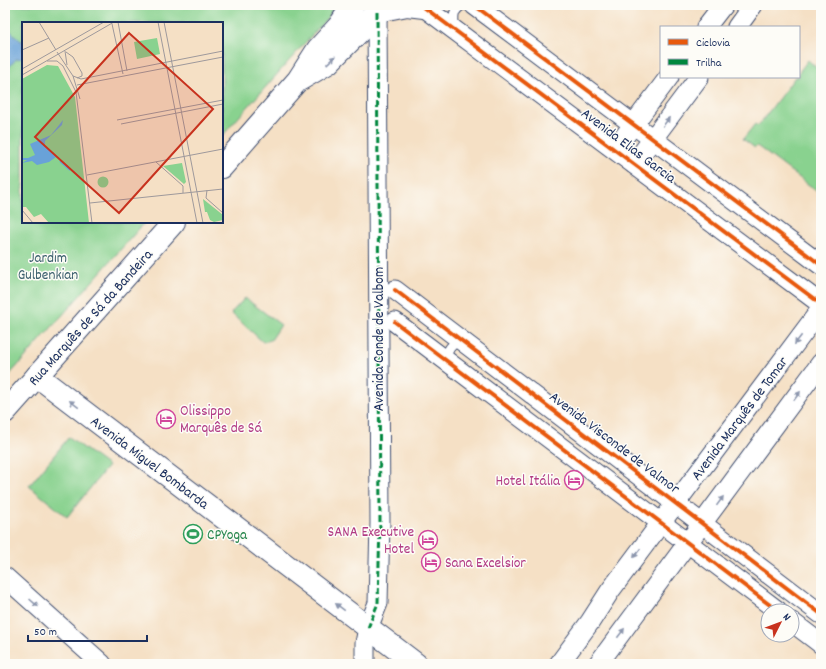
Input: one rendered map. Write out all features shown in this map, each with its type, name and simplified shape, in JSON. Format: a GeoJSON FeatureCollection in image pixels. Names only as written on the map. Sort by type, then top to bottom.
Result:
{"type":"FeatureCollection","features":[{"type":"Feature","properties":{"kind":"main road"},"geometry":{"type":"LineString","coordinates":[[223,166],[298,80],[318,49],[339,26],[353,5]]}},
{"type":"Feature","properties":{"kind":"main road"},"geometry":{"type":"LineString","coordinates":[[298,80],[328,63],[359,32],[378,8],[407,5],[423,6]]}},
{"type":"Feature","properties":{"kind":"main road","name":"Rua Marquês de Sá da Bandeira"},"geometry":{"type":"LineString","coordinates":[[5,412],[173,223]]}},
{"type":"Feature","properties":{"kind":"main road","name":"Avenida Miguel Bombarda"},"geometry":{"type":"LineString","coordinates":[[37,376],[416,664]]}},
{"type":"Feature","properties":{"kind":"street","name":"Avenida Elias Garcia"},"geometry":{"type":"LineString","coordinates":[[474,5],[821,265]]}},
{"type":"Feature","properties":{"kind":"street"},"geometry":{"type":"LineString","coordinates":[[707,26],[723,5]]}},
{"type":"Feature","properties":{"kind":"street"},"geometry":{"type":"LineString","coordinates":[[738,26],[753,5]]}},
{"type":"Feature","properties":{"kind":"street","name":"Avenida Elias Garcia"},"geometry":{"type":"LineString","coordinates":[[423,6],[821,304]]}},
{"type":"Feature","properties":{"kind":"street","name":"Avenida Conde de Valbom"},"geometry":{"type":"LineString","coordinates":[[365,664],[365,643],[368,628],[378,603],[380,522],[378,8]]}},
{"type":"Feature","properties":{"kind":"street"},"geometry":{"type":"LineString","coordinates":[[615,149],[668,78]]}},
{"type":"Feature","properties":{"kind":"street"},"geometry":{"type":"LineString","coordinates":[[634,164],[698,78]]}},
{"type":"Feature","properties":{"kind":"street","name":"Avenida Visconde de Valmor"},"geometry":{"type":"LineString","coordinates":[[395,290],[821,614]]}},
{"type":"Feature","properties":{"kind":"street","name":"Avenida Marquês de Tomar"},"geometry":{"type":"LineString","coordinates":[[559,664],[590,622],[610,591],[821,309]]}},
{"type":"Feature","properties":{"kind":"street"},"geometry":{"type":"LineString","coordinates":[[395,322],[768,603]]}},
{"type":"Feature","properties":{"kind":"street"},"geometry":{"type":"LineString","coordinates":[[598,664],[821,363]]}},
{"type":"Feature","properties":{"kind":"street"},"geometry":{"type":"LineString","coordinates":[[5,577],[102,664]]}},
{"type":"Feature","properties":{"kind":"street"},"geometry":{"type":"LineString","coordinates":[[800,628],[821,644]]}},
{"type":"Feature","properties":{"kind":"lane"},"geometry":{"type":"LineString","coordinates":[[456,30],[453,19],[455,12],[463,5]]}},
{"type":"Feature","properties":{"kind":"lane"},"geometry":{"type":"LineString","coordinates":[[448,362],[447,353],[449,348],[456,342],[462,341]]}},
{"type":"Feature","properties":{"kind":"green space","name":"Jardim Gulbenkian"},"geometry":{"type":"Polygon","coordinates":[[[5,5],[334,5],[330,15],[223,135],[223,22],[22,22],[22,223],[144,223],[5,380],[5,5]]]}},
{"type":"Feature","properties":{"kind":"green space"},"geometry":{"type":"Polygon","coordinates":[[[808,60],[821,72],[821,194],[757,146],[755,148],[743,139],[755,124],[758,126],[794,78],[800,78],[800,71],[808,60]]]}},
{"type":"Feature","properties":{"kind":"green space"},"geometry":{"type":"Polygon","coordinates":[[[245,298],[281,325],[271,340],[263,342],[231,313],[245,298]]]}},
{"type":"Feature","properties":{"kind":"green space"},"geometry":{"type":"Polygon","coordinates":[[[69,437],[108,466],[67,517],[29,486],[69,437]]]}},
{"type":"Feature","properties":{"kind":"water"},"geometry":{"type":"Polygon","coordinates":[[[5,26],[22,42],[22,58],[16,59],[5,72],[5,26]]]}},
{"type":"Feature","properties":{"kind":"marked path"},"geometry":{"type":"LineString","coordinates":[[368,628],[378,603],[380,523],[377,11]]}},
{"type":"Feature","properties":{"kind":"cycle path"},"geometry":{"type":"LineString","coordinates":[[421,5],[821,304]]}},
{"type":"Feature","properties":{"kind":"cycle path"},"geometry":{"type":"LineString","coordinates":[[474,5],[821,265]]}},
{"type":"Feature","properties":{"kind":"cycle path"},"geometry":{"type":"LineString","coordinates":[[395,290],[821,614]]}},
{"type":"Feature","properties":{"kind":"cycle path"},"geometry":{"type":"LineString","coordinates":[[395,322],[767,603]]}},
{"type":"Feature","properties":{"kind":"place","name":"Olissippo Marquês de Sá"},"geometry":{"type":"Point","coordinates":[166,419]}},
{"type":"Feature","properties":{"kind":"place","name":"Hotel Itália"},"geometry":{"type":"Point","coordinates":[574,480]}},
{"type":"Feature","properties":{"kind":"place","name":"CPYoga"},"geometry":{"type":"Point","coordinates":[193,534]}},
{"type":"Feature","properties":{"kind":"place","name":"SANA Executive Hotel"},"geometry":{"type":"Point","coordinates":[428,540]}},
{"type":"Feature","properties":{"kind":"place","name":"Sana Excelsior"},"geometry":{"type":"Point","coordinates":[431,562]}}]}
